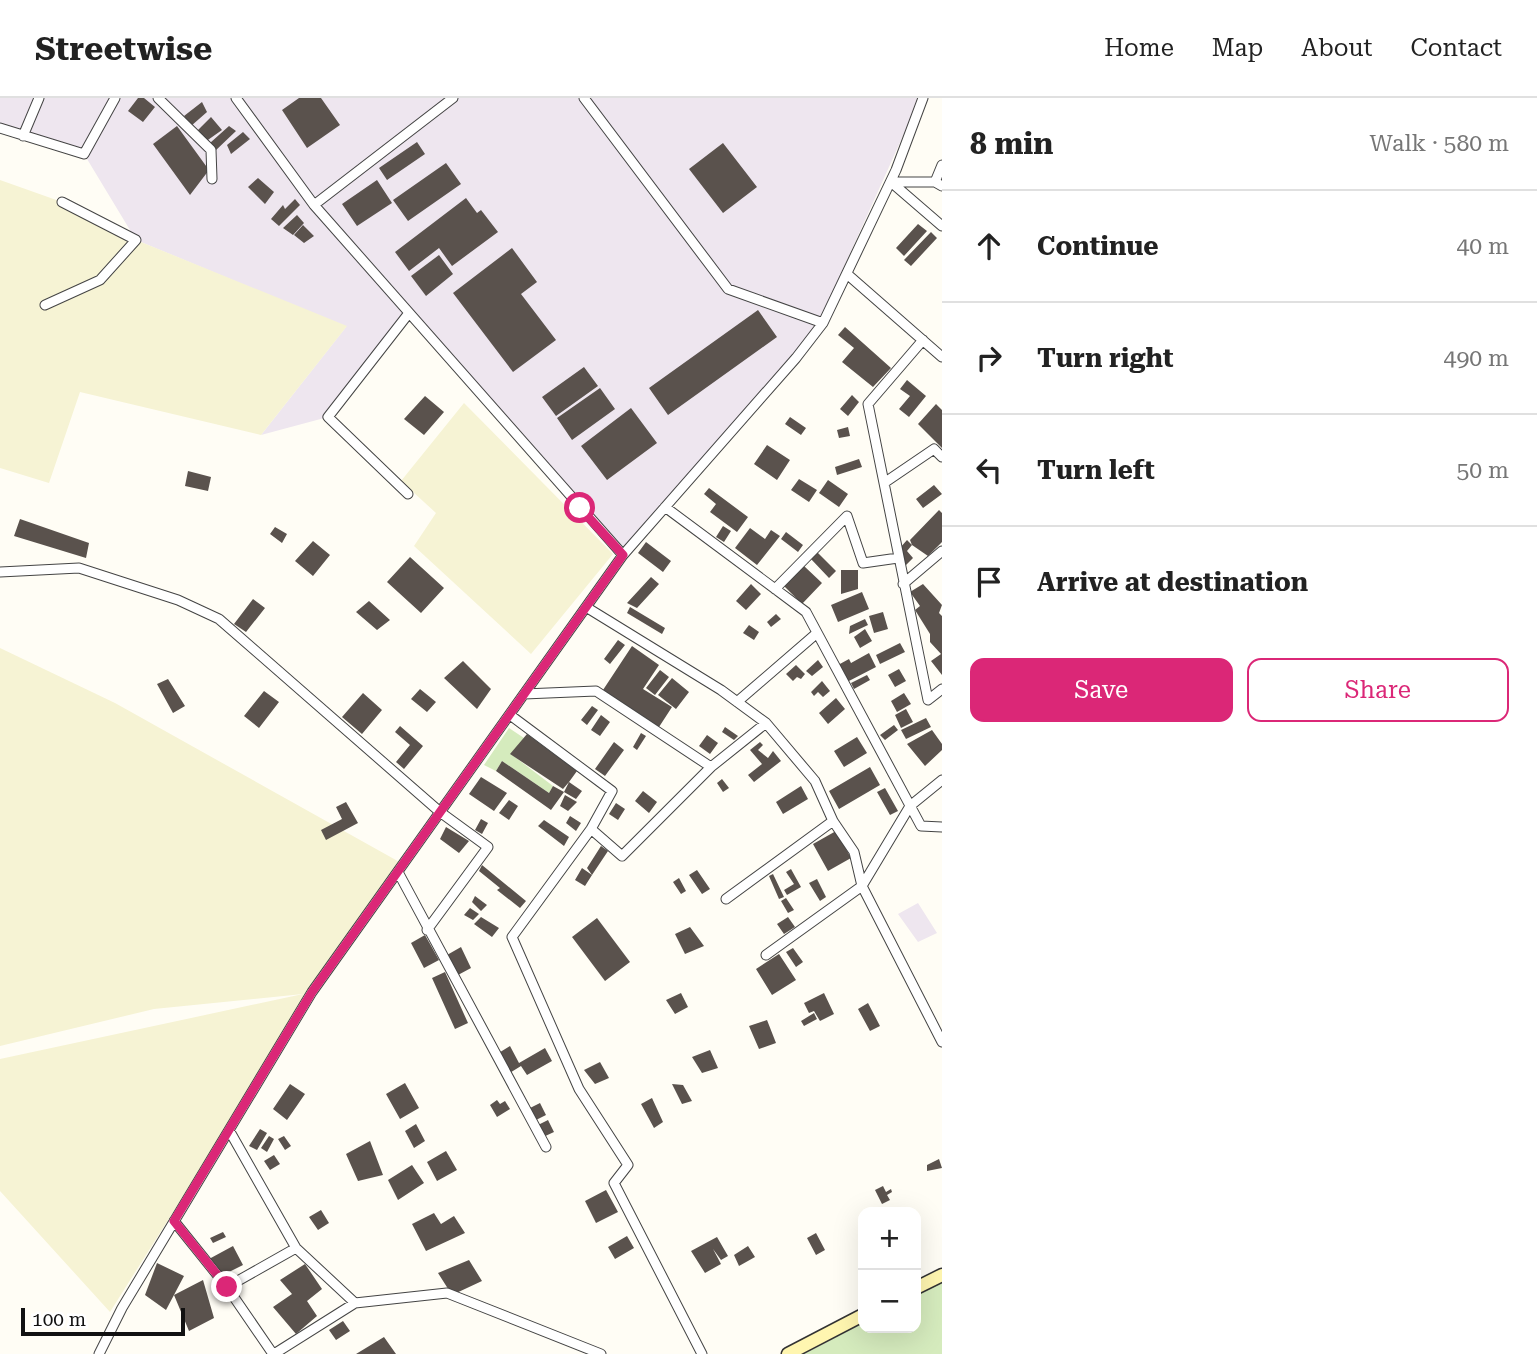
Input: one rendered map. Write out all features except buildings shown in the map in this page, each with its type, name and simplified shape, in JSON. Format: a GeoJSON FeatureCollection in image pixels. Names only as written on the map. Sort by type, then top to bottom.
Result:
{"type":"FeatureCollection","features":[{"type":"Feature","properties":{"kind":"main road"},"geometry":{"type":"LineString","coordinates":[[921,1286],[942,1275]]}},
{"type":"Feature","properties":{"kind":"main road"},"geometry":{"type":"LineString","coordinates":[[789,1354],[858,1318]]}},
{"type":"Feature","properties":{"kind":"street"},"geometry":{"type":"LineString","coordinates":[[23,136],[39,98]]}},
{"type":"Feature","properties":{"kind":"street"},"geometry":{"type":"LineString","coordinates":[[0,128],[84,154],[115,98]]}},
{"type":"Feature","properties":{"kind":"street"},"geometry":{"type":"LineString","coordinates":[[158,98],[211,150],[212,179]]}},
{"type":"Feature","properties":{"kind":"street"},"geometry":{"type":"LineString","coordinates":[[236,98],[314,205],[623,555]]}},
{"type":"Feature","properties":{"kind":"street"},"geometry":{"type":"LineString","coordinates":[[314,205],[453,98]]}},
{"type":"Feature","properties":{"kind":"street"},"geometry":{"type":"LineString","coordinates":[[584,98],[728,289],[823,323]]}},
{"type":"Feature","properties":{"kind":"street"},"geometry":{"type":"LineString","coordinates":[[99,1354],[122,1308],[312,992],[623,555],[796,358],[823,323],[891,182],[923,98]]}},
{"type":"Feature","properties":{"kind":"street"},"geometry":{"type":"LineString","coordinates":[[891,182],[938,184],[942,165]]}},
{"type":"Feature","properties":{"kind":"street"},"geometry":{"type":"LineString","coordinates":[[891,182],[942,226]]}},
{"type":"Feature","properties":{"kind":"street"},"geometry":{"type":"LineString","coordinates":[[45,305],[100,280],[136,240],[62,202]]}},
{"type":"Feature","properties":{"kind":"street"},"geometry":{"type":"LineString","coordinates":[[847,274],[942,357]]}},
{"type":"Feature","properties":{"kind":"street"},"geometry":{"type":"LineString","coordinates":[[408,494],[328,417],[409,313]]}},
{"type":"Feature","properties":{"kind":"street"},"geometry":{"type":"LineString","coordinates":[[923,340],[868,404],[928,700],[942,690]]}},
{"type":"Feature","properties":{"kind":"street"},"geometry":{"type":"LineString","coordinates":[[884,483],[934,449],[942,457]]}},
{"type":"Feature","properties":{"kind":"street"},"geometry":{"type":"LineString","coordinates":[[665,507],[806,612],[920,826],[942,827]]}},
{"type":"Feature","properties":{"kind":"street"},"geometry":{"type":"LineString","coordinates":[[775,589],[847,516],[863,563],[898,558]]}},
{"type":"Feature","properties":{"kind":"street"},"geometry":{"type":"LineString","coordinates":[[903,584],[942,551]]}},
{"type":"Feature","properties":{"kind":"street"},"geometry":{"type":"LineString","coordinates":[[0,572],[79,568],[178,600],[219,619],[440,812],[488,847],[427,929]]}},
{"type":"Feature","properties":{"kind":"street"},"geometry":{"type":"LineString","coordinates":[[586,607],[766,723],[815,781],[833,821],[854,852],[862,886],[942,1042]]}},
{"type":"Feature","properties":{"kind":"street"},"geometry":{"type":"LineString","coordinates":[[737,702],[817,633]]}},
{"type":"Feature","properties":{"kind":"street"},"geometry":{"type":"LineString","coordinates":[[524,694],[596,691],[711,767]]}},
{"type":"Feature","properties":{"kind":"street"},"geometry":{"type":"LineString","coordinates":[[510,715],[612,792],[591,829],[512,937],[579,1089],[628,1165],[614,1183],[702,1354]]}},
{"type":"Feature","properties":{"kind":"street"},"geometry":{"type":"LineString","coordinates":[[591,829],[622,856],[711,767],[766,723]]}},
{"type":"Feature","properties":{"kind":"street"},"geometry":{"type":"LineString","coordinates":[[766,955],[862,886],[910,806],[942,780]]}},
{"type":"Feature","properties":{"kind":"street"},"geometry":{"type":"LineString","coordinates":[[726,899],[833,821]]}},
{"type":"Feature","properties":{"kind":"street"},"geometry":{"type":"LineString","coordinates":[[398,872],[546,1147]]}},
{"type":"Feature","properties":{"kind":"street"},"geometry":{"type":"LineString","coordinates":[[229,1130],[296,1248],[355,1303]]}},
{"type":"Feature","properties":{"kind":"street"},"geometry":{"type":"LineString","coordinates":[[174,1221],[227,1287],[273,1354],[355,1303],[447,1293],[601,1354]]}},
{"type":"Feature","properties":{"kind":"street"},"geometry":{"type":"LineString","coordinates":[[227,1287],[296,1248]]}},
{"type":"Feature","properties":{"kind":"shaded area"},"geometry":{"type":"Polygon","coordinates":[[[0,98],[920,98],[812,338],[623,555],[409,313],[328,417],[261,435],[346,327],[136,240],[84,154],[0,132],[0,98]]]}},
{"type":"Feature","properties":{"kind":"shaded area"},"geometry":{"type":"Polygon","coordinates":[[[0,180],[62,202],[136,240],[347,326],[261,435],[80,392],[49,483],[0,468],[0,180]]]}},
{"type":"Feature","properties":{"kind":"shaded area"},"geometry":{"type":"Polygon","coordinates":[[[464,403],[613,554],[531,654],[414,546],[436,513],[401,481],[464,403]]]}},
{"type":"Feature","properties":{"kind":"shaded area"},"geometry":{"type":"Polygon","coordinates":[[[0,648],[115,703],[403,864],[312,992],[110,1312],[0,1191],[0,1059],[303,994],[154,1009],[0,1046],[0,648]]]}},
{"type":"Feature","properties":{"kind":"shaded area"},"geometry":{"type":"Polygon","coordinates":[[[918,903],[937,933],[918,942],[898,914],[918,903]]]}},
{"type":"Feature","properties":{"kind":"green space"},"geometry":{"type":"Polygon","coordinates":[[[509,728],[524,738],[511,754],[553,786],[549,793],[502,761],[496,771],[484,765],[509,728]]]}},
{"type":"Feature","properties":{"kind":"green space"},"geometry":{"type":"Polygon","coordinates":[[[942,1281],[942,1354],[804,1354],[858,1326],[858,1333],[921,1333],[921,1292],[942,1281]]]}},
{"type":"Feature","properties":{"kind":"route"},"geometry":{"type":"LineString","coordinates":[[227,1287],[174,1221],[312,992],[623,555],[580,508]]}}]}
